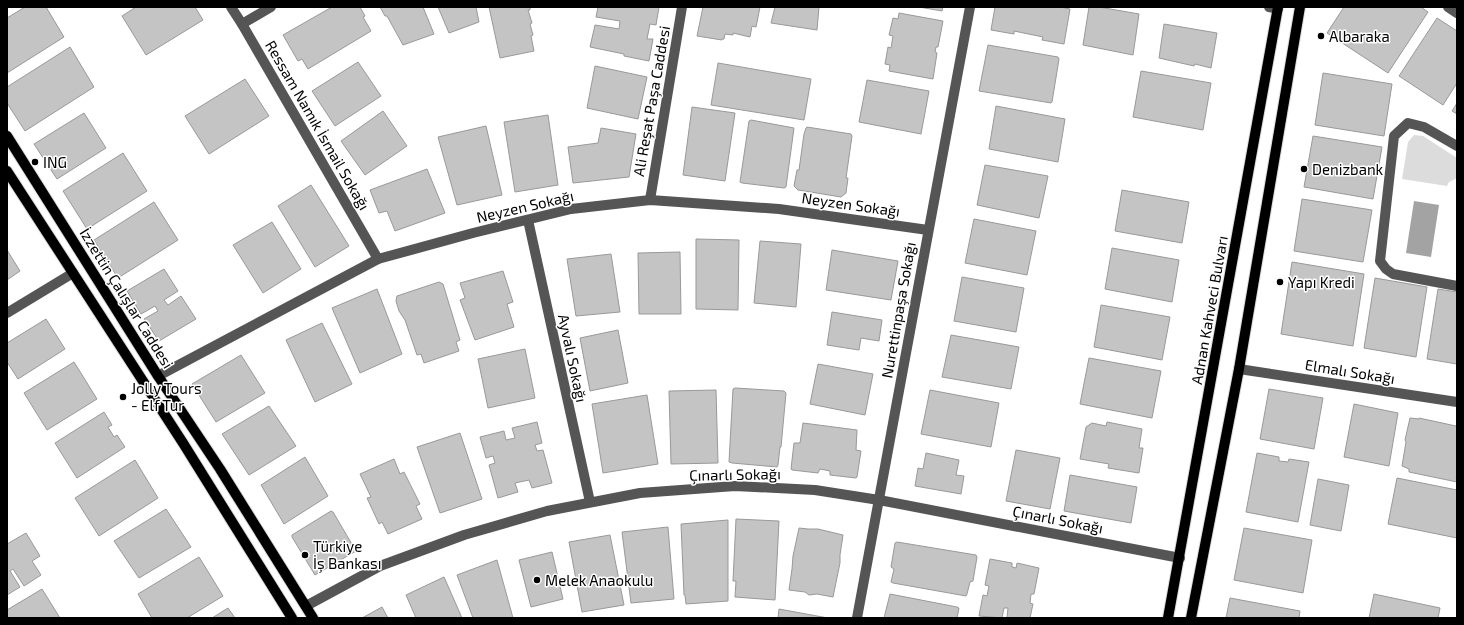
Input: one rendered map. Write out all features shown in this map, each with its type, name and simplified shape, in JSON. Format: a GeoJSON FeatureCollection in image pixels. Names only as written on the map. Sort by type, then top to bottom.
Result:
{"type":"FeatureCollection","features":[{"type":"Feature","properties":{"kind":"main road"},"geometry":{"type":"LineString","coordinates":[[1191,618],[1239,369],[1295,34],[1301,7]]}},
{"type":"Feature","properties":{"kind":"main road","name":"Adnan Kahveci Bulvarı"},"geometry":{"type":"LineString","coordinates":[[1168,618],[1180,558],[1275,8]]}},
{"type":"Feature","properties":{"kind":"main road","name":"İzzettin Çalışlar Caddesi"},"geometry":{"type":"LineString","coordinates":[[7,136],[158,376],[220,469],[313,618]]}},
{"type":"Feature","properties":{"kind":"main road","name":"İzzettin Çalışlar Caddesi"},"geometry":{"type":"LineString","coordinates":[[7,171],[183,443],[292,618]]}},
{"type":"Feature","properties":{"kind":"street","name":"Ressam Namık İsmail Sokağı"},"geometry":{"type":"LineString","coordinates":[[231,7],[378,259]]}},
{"type":"Feature","properties":{"kind":"street"},"geometry":{"type":"LineString","coordinates":[[242,24],[271,7]]}},
{"type":"Feature","properties":{"kind":"street","name":"Ali Reşat Paşa Caddesi"},"geometry":{"type":"LineString","coordinates":[[650,200],[682,7]]}},
{"type":"Feature","properties":{"kind":"street","name":"Nurettinpaşa Sokağı"},"geometry":{"type":"LineString","coordinates":[[857,618],[970,7]]}},
{"type":"Feature","properties":{"kind":"street"},"geometry":{"type":"LineString","coordinates":[[1448,7],[1457,13]]}},
{"type":"Feature","properties":{"kind":"street"},"geometry":{"type":"LineString","coordinates":[[1457,146],[1424,127],[1408,123],[1394,136],[1380,261],[1393,274],[1457,286]]}},
{"type":"Feature","properties":{"kind":"street","name":"Neyzen Sokağı"},"geometry":{"type":"LineString","coordinates":[[158,376],[378,259],[473,233],[571,209],[650,200],[779,209],[928,230]]}},
{"type":"Feature","properties":{"kind":"street","name":"Ayvalı Sokağı"},"geometry":{"type":"LineString","coordinates":[[528,220],[590,502]]}},
{"type":"Feature","properties":{"kind":"street"},"geometry":{"type":"LineString","coordinates":[[7,313],[72,273]]}},
{"type":"Feature","properties":{"kind":"street","name":"Elmalı Sokağı"},"geometry":{"type":"LineString","coordinates":[[1239,369],[1457,402]]}},
{"type":"Feature","properties":{"kind":"street","name":"Çınarlı Sokağı"},"geometry":{"type":"LineString","coordinates":[[306,606],[380,566],[464,535],[547,511],[640,493],[735,486],[815,490],[878,500],[1180,558]]}},
{"type":"Feature","properties":{"kind":"shaded area"},"geometry":{"type":"Polygon","coordinates":[[[1414,135],[1423,136],[1457,158],[1457,178],[1449,182],[1447,186],[1402,179],[1408,142],[1414,135]]]}},
{"type":"Feature","properties":{"kind":"shaded area"},"geometry":{"type":"Polygon","coordinates":[[[1414,201],[1439,205],[1431,257],[1406,253],[1414,201]]]}},
{"type":"Feature","properties":{"kind":"building"},"geometry":{"type":"Polygon","coordinates":[[[25,7],[46,7],[64,37],[7,73],[7,18],[25,7]]]}},
{"type":"Feature","properties":{"kind":"building"},"geometry":{"type":"Polygon","coordinates":[[[136,7],[195,7],[203,20],[146,55],[122,16],[136,7]]]}},
{"type":"Feature","properties":{"kind":"building"},"geometry":{"type":"Polygon","coordinates":[[[332,7],[360,7],[365,16],[363,17],[371,31],[308,69],[302,59],[298,61],[283,35],[332,7]]]}},
{"type":"Feature","properties":{"kind":"building"},"geometry":{"type":"Polygon","coordinates":[[[380,7],[423,7],[434,34],[403,45],[387,16],[385,16],[380,7]]]}},
{"type":"Feature","properties":{"kind":"building"},"geometry":{"type":"Polygon","coordinates":[[[438,7],[476,7],[479,22],[449,33],[438,7]]]}},
{"type":"Feature","properties":{"kind":"building"},"geometry":{"type":"Polygon","coordinates":[[[489,7],[530,7],[530,10],[528,10],[532,23],[530,24],[533,35],[531,36],[534,51],[500,58],[489,7]]]}},
{"type":"Feature","properties":{"kind":"building"},"geometry":{"type":"Polygon","coordinates":[[[598,7],[659,7],[656,25],[650,24],[647,39],[653,39],[649,61],[590,47],[595,25],[619,29],[620,21],[596,17],[598,7]]]}},
{"type":"Feature","properties":{"kind":"building"},"geometry":{"type":"Polygon","coordinates":[[[703,7],[760,7],[756,27],[752,26],[750,37],[733,33],[733,35],[725,34],[724,39],[722,40],[697,36],[703,7]]]}},
{"type":"Feature","properties":{"kind":"building"},"geometry":{"type":"Polygon","coordinates":[[[775,7],[819,7],[817,30],[771,23],[775,7]]]}},
{"type":"Feature","properties":{"kind":"building"},"geometry":{"type":"Polygon","coordinates":[[[919,7],[943,7],[942,11],[919,7]]]}},
{"type":"Feature","properties":{"kind":"building"},"geometry":{"type":"Polygon","coordinates":[[[995,7],[1060,7],[1070,9],[1064,44],[1042,40],[1043,37],[1014,31],[1014,34],[991,30],[995,7]]]}},
{"type":"Feature","properties":{"kind":"building"},"geometry":{"type":"Polygon","coordinates":[[[1089,7],[1099,7],[1139,14],[1133,55],[1083,45],[1089,7]]]}},
{"type":"Feature","properties":{"kind":"building"},"geometry":{"type":"Polygon","coordinates":[[[1344,7],[1421,7],[1428,12],[1388,73],[1327,33],[1344,7]]]}},
{"type":"Feature","properties":{"kind":"building"},"geometry":{"type":"Polygon","coordinates":[[[899,13],[943,21],[938,47],[936,47],[935,52],[937,53],[933,79],[889,71],[890,65],[885,64],[888,47],[891,48],[893,36],[889,35],[893,18],[898,19],[899,13]]]}},
{"type":"Feature","properties":{"kind":"building"},"geometry":{"type":"Polygon","coordinates":[[[1437,18],[1457,31],[1457,83],[1443,105],[1399,76],[1437,18]]]}},
{"type":"Feature","properties":{"kind":"building"},"geometry":{"type":"Polygon","coordinates":[[[1164,24],[1217,33],[1211,68],[1195,64],[1194,66],[1159,58],[1164,24]]]}},
{"type":"Feature","properties":{"kind":"building"},"geometry":{"type":"Polygon","coordinates":[[[988,45],[1058,57],[1059,59],[1052,102],[979,91],[988,45]]]}},
{"type":"Feature","properties":{"kind":"building"},"geometry":{"type":"Polygon","coordinates":[[[70,47],[94,87],[25,131],[7,103],[7,87],[70,47]]]}},
{"type":"Feature","properties":{"kind":"building"},"geometry":{"type":"Polygon","coordinates":[[[358,62],[381,96],[335,126],[312,91],[358,62]]]}},
{"type":"Feature","properties":{"kind":"building"},"geometry":{"type":"Polygon","coordinates":[[[718,63],[811,79],[804,120],[711,105],[718,63]]]}},
{"type":"Feature","properties":{"kind":"building"},"geometry":{"type":"Polygon","coordinates":[[[595,66],[647,77],[638,119],[587,108],[595,66]]]}},
{"type":"Feature","properties":{"kind":"building"},"geometry":{"type":"Polygon","coordinates":[[[1141,71],[1211,83],[1203,130],[1133,117],[1141,71]]]}},
{"type":"Feature","properties":{"kind":"building"},"geometry":{"type":"Polygon","coordinates":[[[1323,73],[1392,84],[1384,136],[1315,125],[1323,73]]]}},
{"type":"Feature","properties":{"kind":"building"},"geometry":{"type":"Polygon","coordinates":[[[245,79],[269,116],[209,154],[185,116],[245,79]]]}},
{"type":"Feature","properties":{"kind":"building"},"geometry":{"type":"Polygon","coordinates":[[[867,80],[929,91],[921,134],[859,122],[867,80]]]}},
{"type":"Feature","properties":{"kind":"building"},"geometry":{"type":"Polygon","coordinates":[[[1457,103],[1457,114],[1452,111],[1457,103]]]}},
{"type":"Feature","properties":{"kind":"building"},"geometry":{"type":"Polygon","coordinates":[[[996,106],[1065,119],[1058,162],[989,149],[996,106]]]}},
{"type":"Feature","properties":{"kind":"building"},"geometry":{"type":"Polygon","coordinates":[[[692,107],[735,113],[725,181],[683,175],[692,107]]]}},
{"type":"Feature","properties":{"kind":"building"},"geometry":{"type":"Polygon","coordinates":[[[383,111],[407,146],[365,175],[341,141],[383,111]]]}},
{"type":"Feature","properties":{"kind":"building"},"geometry":{"type":"Polygon","coordinates":[[[84,113],[106,148],[57,179],[34,144],[84,113]]]}},
{"type":"Feature","properties":{"kind":"building"},"geometry":{"type":"Polygon","coordinates":[[[548,115],[558,185],[515,192],[504,122],[548,115]]]}},
{"type":"Feature","properties":{"kind":"building"},"geometry":{"type":"Polygon","coordinates":[[[751,120],[794,128],[786,187],[784,188],[740,182],[749,121],[751,120]]]}},
{"type":"Feature","properties":{"kind":"building"},"geometry":{"type":"Polygon","coordinates":[[[486,126],[502,195],[457,205],[438,137],[486,126]]]}},
{"type":"Feature","properties":{"kind":"building"},"geometry":{"type":"Polygon","coordinates":[[[807,127],[851,134],[852,136],[846,178],[848,178],[846,193],[841,197],[798,190],[794,186],[797,170],[799,170],[804,134],[807,127]]]}},
{"type":"Feature","properties":{"kind":"building"},"geometry":{"type":"Polygon","coordinates":[[[601,128],[636,134],[629,177],[573,183],[568,147],[598,143],[601,128]]]}},
{"type":"Feature","properties":{"kind":"building"},"geometry":{"type":"Polygon","coordinates":[[[1313,136],[1382,147],[1373,199],[1304,187],[1313,136]]]}},
{"type":"Feature","properties":{"kind":"building"},"geometry":{"type":"Polygon","coordinates":[[[123,153],[147,191],[87,229],[63,191],[123,153]]]}},
{"type":"Feature","properties":{"kind":"building"},"geometry":{"type":"Polygon","coordinates":[[[985,165],[1048,176],[1039,218],[977,205],[985,165]]]}},
{"type":"Feature","properties":{"kind":"building"},"geometry":{"type":"Polygon","coordinates":[[[427,169],[445,213],[395,231],[387,211],[379,213],[370,190],[427,169]]]}},
{"type":"Feature","properties":{"kind":"building"},"geometry":{"type":"Polygon","coordinates":[[[311,185],[349,246],[315,267],[278,206],[311,185]]]}},
{"type":"Feature","properties":{"kind":"building"},"geometry":{"type":"Polygon","coordinates":[[[1122,190],[1189,202],[1182,243],[1115,231],[1122,190]]]}},
{"type":"Feature","properties":{"kind":"building"},"geometry":{"type":"Polygon","coordinates":[[[1302,199],[1372,210],[1363,262],[1294,251],[1302,199]]]}},
{"type":"Feature","properties":{"kind":"building"},"geometry":{"type":"Polygon","coordinates":[[[154,202],[178,240],[118,278],[94,240],[154,202]]]}},
{"type":"Feature","properties":{"kind":"building"},"geometry":{"type":"Polygon","coordinates":[[[974,219],[1036,231],[1027,275],[965,263],[974,219]]]}},
{"type":"Feature","properties":{"kind":"building"},"geometry":{"type":"Polygon","coordinates":[[[272,222],[301,269],[263,293],[233,245],[272,222]]]}},
{"type":"Feature","properties":{"kind":"building"},"geometry":{"type":"Polygon","coordinates":[[[696,239],[739,240],[738,310],[696,309],[696,239]]]}},
{"type":"Feature","properties":{"kind":"building"},"geometry":{"type":"Polygon","coordinates":[[[760,241],[801,244],[796,307],[754,303],[760,241]]]}},
{"type":"Feature","properties":{"kind":"building"},"geometry":{"type":"Polygon","coordinates":[[[1112,248],[1179,260],[1172,302],[1105,289],[1112,248]]]}},
{"type":"Feature","properties":{"kind":"building"},"geometry":{"type":"Polygon","coordinates":[[[7,250],[20,271],[7,280],[7,250]]]}},
{"type":"Feature","properties":{"kind":"building"},"geometry":{"type":"Polygon","coordinates":[[[832,250],[898,261],[891,300],[826,290],[832,250]]]}},
{"type":"Feature","properties":{"kind":"building"},"geometry":{"type":"Polygon","coordinates":[[[680,252],[681,314],[639,314],[638,253],[680,252]]]}},
{"type":"Feature","properties":{"kind":"building"},"geometry":{"type":"Polygon","coordinates":[[[611,254],[620,312],[576,316],[567,259],[611,254]]]}},
{"type":"Feature","properties":{"kind":"building"},"geometry":{"type":"Polygon","coordinates":[[[1292,262],[1364,274],[1353,346],[1281,334],[1292,262]]]}},
{"type":"Feature","properties":{"kind":"building"},"geometry":{"type":"Polygon","coordinates":[[[164,269],[178,291],[164,300],[168,305],[181,296],[196,319],[159,341],[144,319],[158,311],[155,306],[141,314],[127,291],[164,269]]]}},
{"type":"Feature","properties":{"kind":"building"},"geometry":{"type":"Polygon","coordinates":[[[503,271],[513,302],[507,304],[514,327],[475,340],[460,300],[465,298],[460,283],[503,271]]]}},
{"type":"Feature","properties":{"kind":"building"},"geometry":{"type":"Polygon","coordinates":[[[962,277],[1024,288],[1016,332],[954,321],[962,277]]]}},
{"type":"Feature","properties":{"kind":"building"},"geometry":{"type":"Polygon","coordinates":[[[1375,278],[1427,287],[1416,357],[1364,348],[1375,278]]]}},
{"type":"Feature","properties":{"kind":"building"},"geometry":{"type":"Polygon","coordinates":[[[439,282],[443,284],[460,340],[456,342],[459,351],[424,363],[421,354],[417,355],[405,320],[399,311],[396,301],[397,296],[439,282]]]}},
{"type":"Feature","properties":{"kind":"building"},"geometry":{"type":"Polygon","coordinates":[[[377,289],[402,354],[360,373],[332,308],[377,289]]]}},
{"type":"Feature","properties":{"kind":"building"},"geometry":{"type":"Polygon","coordinates":[[[1438,289],[1457,292],[1457,364],[1427,359],[1438,289]]]}},
{"type":"Feature","properties":{"kind":"building"},"geometry":{"type":"Polygon","coordinates":[[[1101,305],[1170,317],[1162,360],[1094,347],[1101,305]]]}},
{"type":"Feature","properties":{"kind":"building"},"geometry":{"type":"Polygon","coordinates":[[[832,312],[882,320],[879,341],[861,338],[859,350],[827,345],[832,312]]]}},
{"type":"Feature","properties":{"kind":"building"},"geometry":{"type":"Polygon","coordinates":[[[46,319],[65,349],[18,379],[7,362],[7,343],[46,319]]]}},
{"type":"Feature","properties":{"kind":"building"},"geometry":{"type":"Polygon","coordinates":[[[322,323],[352,384],[315,402],[286,340],[322,323]]]}},
{"type":"Feature","properties":{"kind":"building"},"geometry":{"type":"Polygon","coordinates":[[[618,330],[628,383],[590,391],[580,338],[618,330]]]}},
{"type":"Feature","properties":{"kind":"building"},"geometry":{"type":"Polygon","coordinates":[[[951,335],[1019,347],[1011,389],[942,377],[951,335]]]}},
{"type":"Feature","properties":{"kind":"building"},"geometry":{"type":"Polygon","coordinates":[[[525,349],[535,398],[488,408],[478,359],[525,349]]]}},
{"type":"Feature","properties":{"kind":"building"},"geometry":{"type":"Polygon","coordinates":[[[241,355],[265,393],[216,422],[192,384],[241,355]]]}},
{"type":"Feature","properties":{"kind":"building"},"geometry":{"type":"Polygon","coordinates":[[[1089,358],[1161,371],[1152,418],[1080,404],[1089,358]]]}},
{"type":"Feature","properties":{"kind":"building"},"geometry":{"type":"Polygon","coordinates":[[[74,362],[97,399],[47,430],[24,393],[74,362]]]}},
{"type":"Feature","properties":{"kind":"building"},"geometry":{"type":"Polygon","coordinates":[[[818,364],[873,374],[865,415],[810,404],[818,364]]]}},
{"type":"Feature","properties":{"kind":"building"},"geometry":{"type":"Polygon","coordinates":[[[733,389],[784,391],[786,393],[781,447],[777,467],[729,462],[733,389]]]}},
{"type":"Feature","properties":{"kind":"building"},"geometry":{"type":"Polygon","coordinates":[[[1269,389],[1323,398],[1314,449],[1260,439],[1269,389]]]}},
{"type":"Feature","properties":{"kind":"building"},"geometry":{"type":"Polygon","coordinates":[[[716,390],[718,463],[671,464],[669,391],[716,390]]]}},
{"type":"Feature","properties":{"kind":"building"},"geometry":{"type":"Polygon","coordinates":[[[930,390],[999,403],[991,447],[921,434],[930,390]]]}},
{"type":"Feature","properties":{"kind":"building"},"geometry":{"type":"Polygon","coordinates":[[[647,395],[658,464],[603,473],[592,404],[647,395]]]}},
{"type":"Feature","properties":{"kind":"building"},"geometry":{"type":"Polygon","coordinates":[[[1354,404],[1398,413],[1389,466],[1344,457],[1354,404]]]}},
{"type":"Feature","properties":{"kind":"building"},"geometry":{"type":"Polygon","coordinates":[[[269,406],[296,446],[249,475],[222,434],[269,406]]]}},
{"type":"Feature","properties":{"kind":"building"},"geometry":{"type":"Polygon","coordinates":[[[104,412],[112,425],[108,427],[114,437],[117,435],[125,447],[77,478],[55,443],[104,412]]]}},
{"type":"Feature","properties":{"kind":"building"},"geometry":{"type":"Polygon","coordinates":[[[1410,418],[1419,418],[1457,425],[1457,482],[1409,472],[1409,469],[1402,466],[1406,442],[1405,440],[1410,418]]]}},
{"type":"Feature","properties":{"kind":"building"},"geometry":{"type":"Polygon","coordinates":[[[537,422],[542,443],[535,445],[537,451],[543,450],[552,483],[532,488],[529,480],[515,483],[518,492],[498,498],[489,465],[495,463],[493,456],[486,458],[480,437],[504,431],[506,440],[515,438],[512,428],[537,422]]]}},
{"type":"Feature","properties":{"kind":"building"},"geometry":{"type":"Polygon","coordinates":[[[1107,422],[1142,429],[1139,448],[1143,448],[1139,473],[1108,468],[1109,464],[1080,459],[1086,427],[1092,423],[1106,426],[1107,422]]]}},
{"type":"Feature","properties":{"kind":"building"},"geometry":{"type":"Polygon","coordinates":[[[803,423],[857,430],[856,450],[861,451],[856,478],[830,475],[830,471],[820,469],[818,473],[791,469],[794,443],[800,443],[803,423]]]}},
{"type":"Feature","properties":{"kind":"building"},"geometry":{"type":"Polygon","coordinates":[[[460,433],[482,499],[440,513],[417,447],[460,433]]]}},
{"type":"Feature","properties":{"kind":"building"},"geometry":{"type":"Polygon","coordinates":[[[1016,450],[1060,458],[1050,509],[1006,501],[1016,450]]]}},
{"type":"Feature","properties":{"kind":"building"},"geometry":{"type":"Polygon","coordinates":[[[926,453],[959,460],[956,475],[964,476],[961,494],[915,486],[918,468],[923,469],[926,453]]]}},
{"type":"Feature","properties":{"kind":"building"},"geometry":{"type":"Polygon","coordinates":[[[1257,453],[1279,457],[1279,461],[1288,462],[1289,459],[1309,462],[1298,522],[1246,512],[1257,453]]]}},
{"type":"Feature","properties":{"kind":"building"},"geometry":{"type":"Polygon","coordinates":[[[305,457],[328,496],[284,524],[261,485],[305,457]]]}},
{"type":"Feature","properties":{"kind":"building"},"geometry":{"type":"Polygon","coordinates":[[[394,459],[400,474],[404,472],[420,504],[416,506],[422,519],[388,534],[382,522],[379,524],[367,498],[371,497],[360,474],[394,459]]]}},
{"type":"Feature","properties":{"kind":"building"},"geometry":{"type":"Polygon","coordinates":[[[135,460],[158,498],[99,536],[75,498],[135,460]]]}},
{"type":"Feature","properties":{"kind":"building"},"geometry":{"type":"Polygon","coordinates":[[[1070,475],[1137,487],[1131,523],[1064,511],[1070,475]]]}},
{"type":"Feature","properties":{"kind":"building"},"geometry":{"type":"Polygon","coordinates":[[[1397,478],[1457,490],[1457,538],[1388,524],[1397,478]]]}},
{"type":"Feature","properties":{"kind":"building"},"geometry":{"type":"Polygon","coordinates":[[[1318,479],[1349,485],[1341,531],[1310,525],[1318,479]]]}},
{"type":"Feature","properties":{"kind":"building"},"geometry":{"type":"Polygon","coordinates":[[[166,509],[191,547],[139,578],[114,541],[166,509]]]}},
{"type":"Feature","properties":{"kind":"building"},"geometry":{"type":"Polygon","coordinates":[[[331,511],[356,551],[315,575],[292,535],[331,511]]]}},
{"type":"Feature","properties":{"kind":"building"},"geometry":{"type":"Polygon","coordinates":[[[736,519],[779,521],[775,600],[735,597],[736,581],[733,581],[736,519]]]}},
{"type":"Feature","properties":{"kind":"building"},"geometry":{"type":"Polygon","coordinates":[[[728,520],[728,601],[686,604],[684,595],[681,524],[728,520]]]}},
{"type":"Feature","properties":{"kind":"building"},"geometry":{"type":"Polygon","coordinates":[[[668,527],[674,599],[631,603],[622,532],[668,527]]]}},
{"type":"Feature","properties":{"kind":"building"},"geometry":{"type":"Polygon","coordinates":[[[799,528],[818,529],[843,535],[840,563],[833,597],[817,594],[809,595],[805,592],[789,590],[793,556],[799,528]]]}},
{"type":"Feature","properties":{"kind":"building"},"geometry":{"type":"Polygon","coordinates":[[[1244,528],[1312,540],[1303,593],[1234,580],[1244,528]]]}},
{"type":"Feature","properties":{"kind":"building"},"geometry":{"type":"Polygon","coordinates":[[[26,533],[40,556],[32,561],[41,575],[24,586],[13,569],[10,571],[20,587],[7,595],[7,544],[26,533]]]}},
{"type":"Feature","properties":{"kind":"building"},"geometry":{"type":"Polygon","coordinates":[[[610,535],[624,605],[582,612],[569,542],[610,535]]]}},
{"type":"Feature","properties":{"kind":"building"},"geometry":{"type":"Polygon","coordinates":[[[897,542],[976,555],[977,557],[973,581],[970,582],[966,596],[891,582],[894,569],[891,567],[895,543],[897,542]]]}},
{"type":"Feature","properties":{"kind":"building"},"geometry":{"type":"Polygon","coordinates":[[[552,552],[563,599],[531,607],[519,560],[552,552]]]}},
{"type":"Feature","properties":{"kind":"building"},"geometry":{"type":"Polygon","coordinates":[[[199,557],[223,596],[187,618],[152,618],[138,594],[199,557]]]}},
{"type":"Feature","properties":{"kind":"building"},"geometry":{"type":"Polygon","coordinates":[[[990,559],[1012,563],[1012,567],[1016,568],[1017,563],[1039,568],[1034,594],[1031,594],[1030,603],[1033,604],[1030,618],[1007,618],[1008,608],[1004,608],[1002,618],[979,616],[983,595],[987,596],[989,586],[985,585],[990,559]]]}},
{"type":"Feature","properties":{"kind":"building"},"geometry":{"type":"Polygon","coordinates":[[[497,560],[513,618],[473,618],[457,575],[497,560]]]}},
{"type":"Feature","properties":{"kind":"building"},"geometry":{"type":"Polygon","coordinates":[[[444,577],[462,618],[416,618],[406,595],[444,577]]]}},
{"type":"Feature","properties":{"kind":"building"},"geometry":{"type":"Polygon","coordinates":[[[42,589],[60,618],[7,618],[7,610],[42,589]]]}},
{"type":"Feature","properties":{"kind":"building"},"geometry":{"type":"Polygon","coordinates":[[[890,594],[957,607],[959,608],[957,618],[884,618],[890,594]]]}},
{"type":"Feature","properties":{"kind":"building"},"geometry":{"type":"Polygon","coordinates":[[[1374,594],[1440,608],[1438,618],[1369,618],[1374,594]]]}},
{"type":"Feature","properties":{"kind":"building"},"geometry":{"type":"Polygon","coordinates":[[[1230,598],[1300,611],[1299,618],[1226,618],[1230,598]]]}},
{"type":"Feature","properties":{"kind":"building"},"geometry":{"type":"Polygon","coordinates":[[[382,607],[388,618],[362,618],[382,607]]]}},
{"type":"Feature","properties":{"kind":"building"},"geometry":{"type":"Polygon","coordinates":[[[228,608],[235,618],[212,618],[228,608]]]}},
{"type":"Feature","properties":{"kind":"building"},"geometry":{"type":"Polygon","coordinates":[[[779,609],[828,618],[778,618],[779,609]]]}},
{"type":"Feature","properties":{"kind":"place","name":"Albaraka"},"geometry":{"type":"Point","coordinates":[1321,36]}},
{"type":"Feature","properties":{"kind":"place","name":"ING"},"geometry":{"type":"Point","coordinates":[35,162]}},
{"type":"Feature","properties":{"kind":"place","name":"Denizbank"},"geometry":{"type":"Point","coordinates":[1304,169]}},
{"type":"Feature","properties":{"kind":"place","name":"Yapı Kredi"},"geometry":{"type":"Point","coordinates":[1280,282]}},
{"type":"Feature","properties":{"kind":"place","name":"Jolly Tours - Elf Tur"},"geometry":{"type":"Point","coordinates":[123,397]}},
{"type":"Feature","properties":{"kind":"place","name":"Türkiye İş Bankası"},"geometry":{"type":"Point","coordinates":[305,555]}},
{"type":"Feature","properties":{"kind":"place","name":"Melek Anaokulu"},"geometry":{"type":"Point","coordinates":[537,580]}}]}
